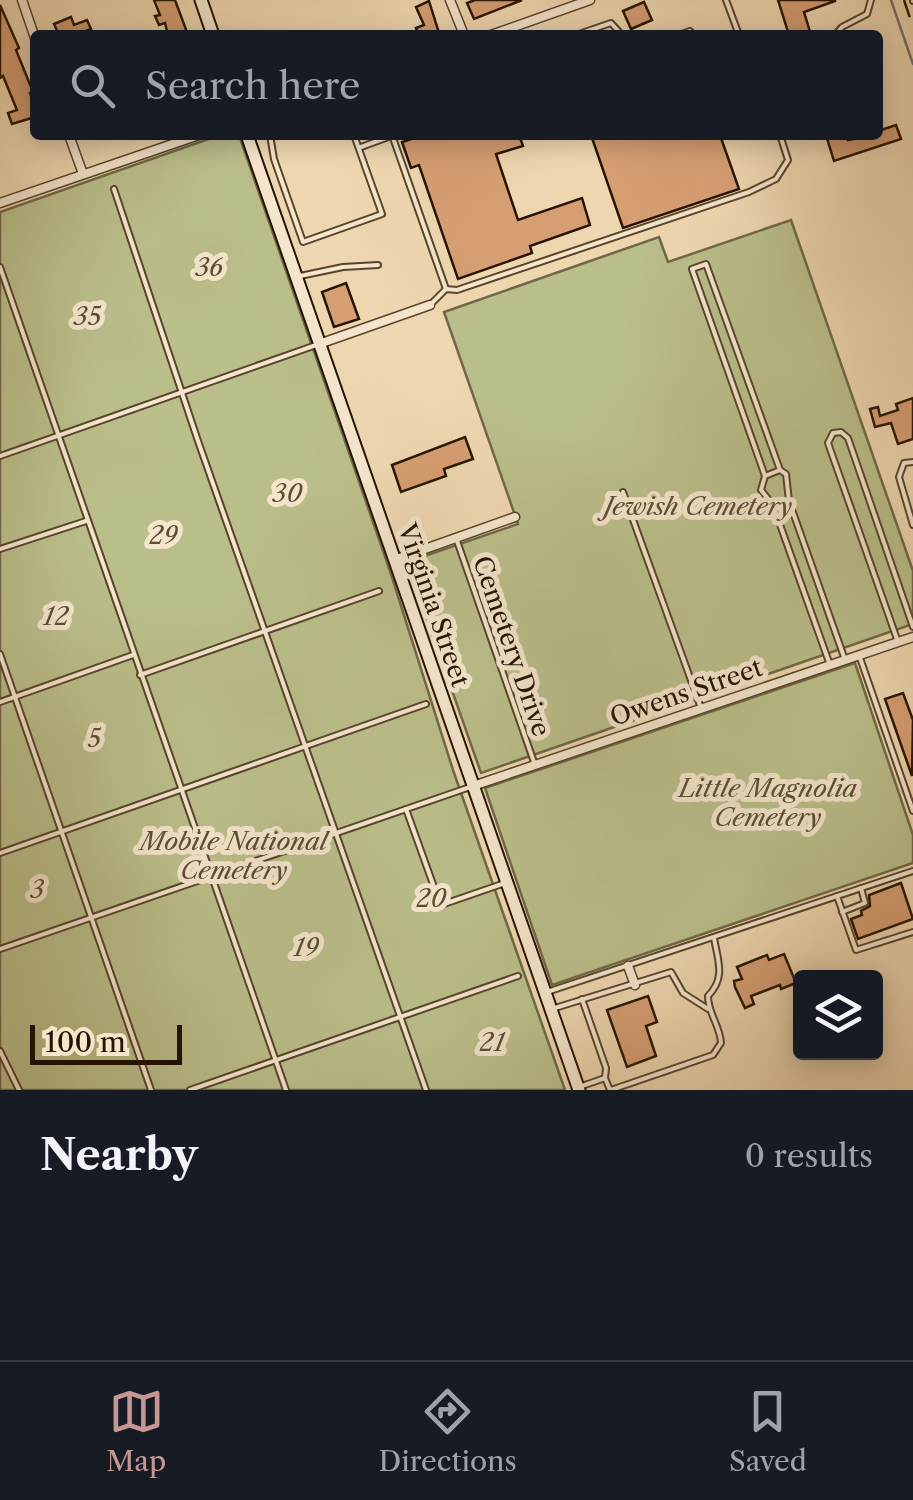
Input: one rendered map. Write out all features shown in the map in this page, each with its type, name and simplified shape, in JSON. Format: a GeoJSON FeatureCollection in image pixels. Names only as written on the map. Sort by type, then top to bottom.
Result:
{"type":"FeatureCollection","features":[{"type":"Feature","properties":{"kind":"street"},"geometry":{"type":"LineString","coordinates":[[22,0],[32,30]]}},
{"type":"Feature","properties":{"kind":"street"},"geometry":{"type":"LineString","coordinates":[[201,0],[211,30]]}},
{"type":"Feature","properties":{"kind":"street"},"geometry":{"type":"LineString","coordinates":[[450,0],[462,30]]}},
{"type":"Feature","properties":{"kind":"street"},"geometry":{"type":"LineString","coordinates":[[505,30],[590,0]]}},
{"type":"Feature","properties":{"kind":"street"},"geometry":{"type":"LineString","coordinates":[[71,140],[83,174]]}},
{"type":"Feature","properties":{"kind":"street"},"geometry":{"type":"LineString","coordinates":[[0,203],[184,140]]}},
{"type":"Feature","properties":{"kind":"street","name":"Virginia Street"},"geometry":{"type":"LineString","coordinates":[[249,140],[578,1089]]}},
{"type":"Feature","properties":{"kind":"street"},"geometry":{"type":"LineString","coordinates":[[319,344],[430,305]]}},
{"type":"Feature","properties":{"kind":"street"},"geometry":{"type":"LineString","coordinates":[[394,560],[514,517]]}},
{"type":"Feature","properties":{"kind":"street","name":"Owens Street"},"geometry":{"type":"LineString","coordinates":[[472,786],[913,636]]}},
{"type":"Feature","properties":{"kind":"street"},"geometry":{"type":"LineString","coordinates":[[628,966],[635,984]]}},
{"type":"Feature","properties":{"kind":"lane"},"geometry":{"type":"LineString","coordinates":[[726,0],[737,30]]}},
{"type":"Feature","properties":{"kind":"lane"},"geometry":{"type":"LineString","coordinates":[[839,30],[868,14],[871,0]]}},
{"type":"Feature","properties":{"kind":"lane"},"geometry":{"type":"LineString","coordinates":[[591,30],[611,23],[617,30]]}},
{"type":"Feature","properties":{"kind":"lane"},"geometry":{"type":"LineString","coordinates":[[271,140],[303,242],[382,214],[356,140]]}},
{"type":"Feature","properties":{"kind":"lane"},"geometry":{"type":"LineString","coordinates":[[359,147],[378,140]]}},
{"type":"Feature","properties":{"kind":"lane"},"geometry":{"type":"LineString","coordinates":[[394,140],[446,289]]}},
{"type":"Feature","properties":{"kind":"lane"},"geometry":{"type":"LineString","coordinates":[[446,289],[456,290],[750,192],[776,179],[788,160],[782,140]]}},
{"type":"Feature","properties":{"kind":"lane"},"geometry":{"type":"LineString","coordinates":[[114,190],[426,1090]]}},
{"type":"Feature","properties":{"kind":"lane"},"geometry":{"type":"LineString","coordinates":[[830,664],[774,505],[761,490],[765,476],[692,269],[706,264],[780,470],[786,474],[789,500],[845,660]]}},
{"type":"Feature","properties":{"kind":"lane"},"geometry":{"type":"LineString","coordinates":[[296,277],[343,267],[378,266]]}},
{"type":"Feature","properties":{"kind":"lane"},"geometry":{"type":"LineString","coordinates":[[0,268],[286,1090]]}},
{"type":"Feature","properties":{"kind":"lane"},"geometry":{"type":"LineString","coordinates":[[430,305],[446,289]]}},
{"type":"Feature","properties":{"kind":"lane"},"geometry":{"type":"LineString","coordinates":[[0,456],[319,344]]}},
{"type":"Feature","properties":{"kind":"lane"},"geometry":{"type":"LineString","coordinates":[[898,642],[828,443],[833,433],[842,432],[848,438],[913,627]]}},
{"type":"Feature","properties":{"kind":"lane"},"geometry":{"type":"LineString","coordinates":[[913,462],[904,463],[899,477],[913,525]]}},
{"type":"Feature","properties":{"kind":"lane"},"geometry":{"type":"LineString","coordinates":[[765,476],[780,470]]}},
{"type":"Feature","properties":{"kind":"lane"},"geometry":{"type":"LineString","coordinates":[[623,492],[701,708]]}},
{"type":"Feature","properties":{"kind":"lane"},"geometry":{"type":"LineString","coordinates":[[0,550],[86,520]]}},
{"type":"Feature","properties":{"kind":"lane","name":"Cemetery Drive"},"geometry":{"type":"LineString","coordinates":[[456,538],[535,765]]}},
{"type":"Feature","properties":{"kind":"lane"},"geometry":{"type":"LineString","coordinates":[[140,675],[379,591]]}},
{"type":"Feature","properties":{"kind":"lane"},"geometry":{"type":"LineString","coordinates":[[0,654],[151,1090]]}},
{"type":"Feature","properties":{"kind":"lane"},"geometry":{"type":"LineString","coordinates":[[0,702],[133,655]]}},
{"type":"Feature","properties":{"kind":"lane"},"geometry":{"type":"LineString","coordinates":[[859,655],[913,811]]}},
{"type":"Feature","properties":{"kind":"lane"},"geometry":{"type":"LineString","coordinates":[[0,853],[426,704]]}},
{"type":"Feature","properties":{"kind":"lane"},"geometry":{"type":"LineString","coordinates":[[0,949],[472,786]]}},
{"type":"Feature","properties":{"kind":"lane"},"geometry":{"type":"LineString","coordinates":[[406,809],[439,901],[444,904],[506,882]]}},
{"type":"Feature","properties":{"kind":"lane"},"geometry":{"type":"LineString","coordinates":[[545,992],[913,871]]}},
{"type":"Feature","properties":{"kind":"lane"},"geometry":{"type":"LineString","coordinates":[[842,912],[865,903],[861,888]]}},
{"type":"Feature","properties":{"kind":"lane"},"geometry":{"type":"LineString","coordinates":[[838,896],[856,950],[913,932]]}},
{"type":"Feature","properties":{"kind":"lane"},"geometry":{"type":"LineString","coordinates":[[582,999],[610,1090],[713,1054],[722,1043],[708,1009],[708,996],[718,987],[721,973],[714,937]]}},
{"type":"Feature","properties":{"kind":"lane"},"geometry":{"type":"LineString","coordinates":[[551,1009],[671,972],[683,993],[708,1009]]}},
{"type":"Feature","properties":{"kind":"lane"},"geometry":{"type":"LineString","coordinates":[[190,1090],[518,976]]}},
{"type":"Feature","properties":{"kind":"lane"},"geometry":{"type":"LineString","coordinates":[[0,1050],[20,1090]]}},
{"type":"Feature","properties":{"kind":"lane"},"geometry":{"type":"LineString","coordinates":[[578,1089],[605,1078]]}},
{"type":"Feature","properties":{"kind":"green space","name":"Mobile National Cemetery"},"geometry":{"type":"Polygon","coordinates":[[[206,140],[241,140],[565,1090],[0,1090],[0,212],[206,140]]]}},
{"type":"Feature","properties":{"kind":"green space","name":"Jewish Cemetery"},"geometry":{"type":"Polygon","coordinates":[[[791,220],[913,571],[913,624],[481,773],[407,562],[518,524],[444,312],[659,237],[668,262],[791,220]]]}},
{"type":"Feature","properties":{"kind":"green space","name":"Little Magnolia Cemetery"},"geometry":{"type":"Polygon","coordinates":[[[855,663],[913,835],[913,863],[552,985],[485,788],[855,663]]]}},
{"type":"Feature","properties":{"kind":"building"},"geometry":{"type":"Polygon","coordinates":[[[154,0],[175,0],[186,30],[167,30],[165,23],[159,25],[155,16],[160,15],[154,0]]]}},
{"type":"Feature","properties":{"kind":"building"},"geometry":{"type":"Polygon","coordinates":[[[522,0],[474,19],[467,3],[522,0]]]}},
{"type":"Feature","properties":{"kind":"building"},"geometry":{"type":"Polygon","coordinates":[[[778,0],[835,0],[804,12],[809,30],[787,30],[778,0]]]}},
{"type":"Feature","properties":{"kind":"building"},"geometry":{"type":"Polygon","coordinates":[[[429,1],[438,30],[417,30],[424,25],[416,7],[429,1]]]}},
{"type":"Feature","properties":{"kind":"building"},"geometry":{"type":"Polygon","coordinates":[[[644,2],[652,20],[631,29],[623,11],[644,2]]]}},
{"type":"Feature","properties":{"kind":"building"},"geometry":{"type":"Polygon","coordinates":[[[0,5],[30,85],[30,119],[12,124],[8,113],[17,110],[3,76],[0,78],[0,5]]]}},
{"type":"Feature","properties":{"kind":"building"},"geometry":{"type":"Polygon","coordinates":[[[71,17],[74,25],[87,20],[91,29],[57,30],[54,24],[71,17]]]}},
{"type":"Feature","properties":{"kind":"building"},"geometry":{"type":"Polygon","coordinates":[[[896,125],[901,139],[834,161],[828,140],[883,140],[883,129],[896,125]]]}},
{"type":"Feature","properties":{"kind":"building"},"geometry":{"type":"Polygon","coordinates":[[[521,140],[523,146],[496,154],[518,220],[582,198],[590,225],[530,246],[532,253],[458,279],[419,165],[411,168],[402,142],[521,140]]]}},
{"type":"Feature","properties":{"kind":"building"},"geometry":{"type":"Polygon","coordinates":[[[593,140],[722,140],[739,189],[623,228],[593,140]]]}},
{"type":"Feature","properties":{"kind":"building"},"geometry":{"type":"Polygon","coordinates":[[[346,283],[359,319],[334,327],[322,292],[346,283]]]}},
{"type":"Feature","properties":{"kind":"building"},"geometry":{"type":"Polygon","coordinates":[[[913,398],[913,439],[898,444],[891,423],[875,427],[870,409],[878,407],[880,416],[898,410],[896,404],[913,398]]]}},
{"type":"Feature","properties":{"kind":"building"},"geometry":{"type":"Polygon","coordinates":[[[465,437],[473,459],[444,469],[446,476],[401,492],[392,465],[465,437]]]}},
{"type":"Feature","properties":{"kind":"building"},"geometry":{"type":"Polygon","coordinates":[[[903,693],[913,720],[912,776],[885,699],[903,693]]]}},
{"type":"Feature","properties":{"kind":"building"},"geometry":{"type":"Polygon","coordinates":[[[901,883],[913,919],[858,939],[851,919],[870,906],[869,895],[901,883]]]}},
{"type":"Feature","properties":{"kind":"building"},"geometry":{"type":"Polygon","coordinates":[[[784,954],[793,984],[751,996],[754,1004],[745,1008],[735,987],[734,981],[742,979],[737,967],[767,955],[769,960],[784,954]]]}},
{"type":"Feature","properties":{"kind":"building"},"geometry":{"type":"Polygon","coordinates":[[[648,996],[657,1022],[646,1026],[656,1056],[627,1067],[607,1010],[648,996]]]}},
{"type":"Feature","properties":{"kind":"waterway"},"geometry":{"type":"LineString","coordinates":[[891,0],[913,64]]}},
{"type":"Feature","properties":{"kind":"railway"},"geometry":{"type":"LineString","coordinates":[[904,0],[913,27]]}},
{"type":"Feature","properties":{"kind":"park label","name":"36"},"geometry":{"type":"Point","coordinates":[209,267]}},
{"type":"Feature","properties":{"kind":"park label","name":"35"},"geometry":{"type":"Point","coordinates":[87,316]}},
{"type":"Feature","properties":{"kind":"park label","name":"30"},"geometry":{"type":"Point","coordinates":[287,493]}},
{"type":"Feature","properties":{"kind":"park label","name":"29"},"geometry":{"type":"Point","coordinates":[163,535]}},
{"type":"Feature","properties":{"kind":"park label","name":"12"},"geometry":{"type":"Point","coordinates":[56,616]}},
{"type":"Feature","properties":{"kind":"park label","name":"5"},"geometry":{"type":"Point","coordinates":[94,738]}},
{"type":"Feature","properties":{"kind":"park label","name":"3"},"geometry":{"type":"Point","coordinates":[37,889]}},
{"type":"Feature","properties":{"kind":"park label","name":"20"},"geometry":{"type":"Point","coordinates":[431,898]}},
{"type":"Feature","properties":{"kind":"park label","name":"19"},"geometry":{"type":"Point","coordinates":[306,947]}},
{"type":"Feature","properties":{"kind":"park label","name":"21"},"geometry":{"type":"Point","coordinates":[492,1042]}}]}
